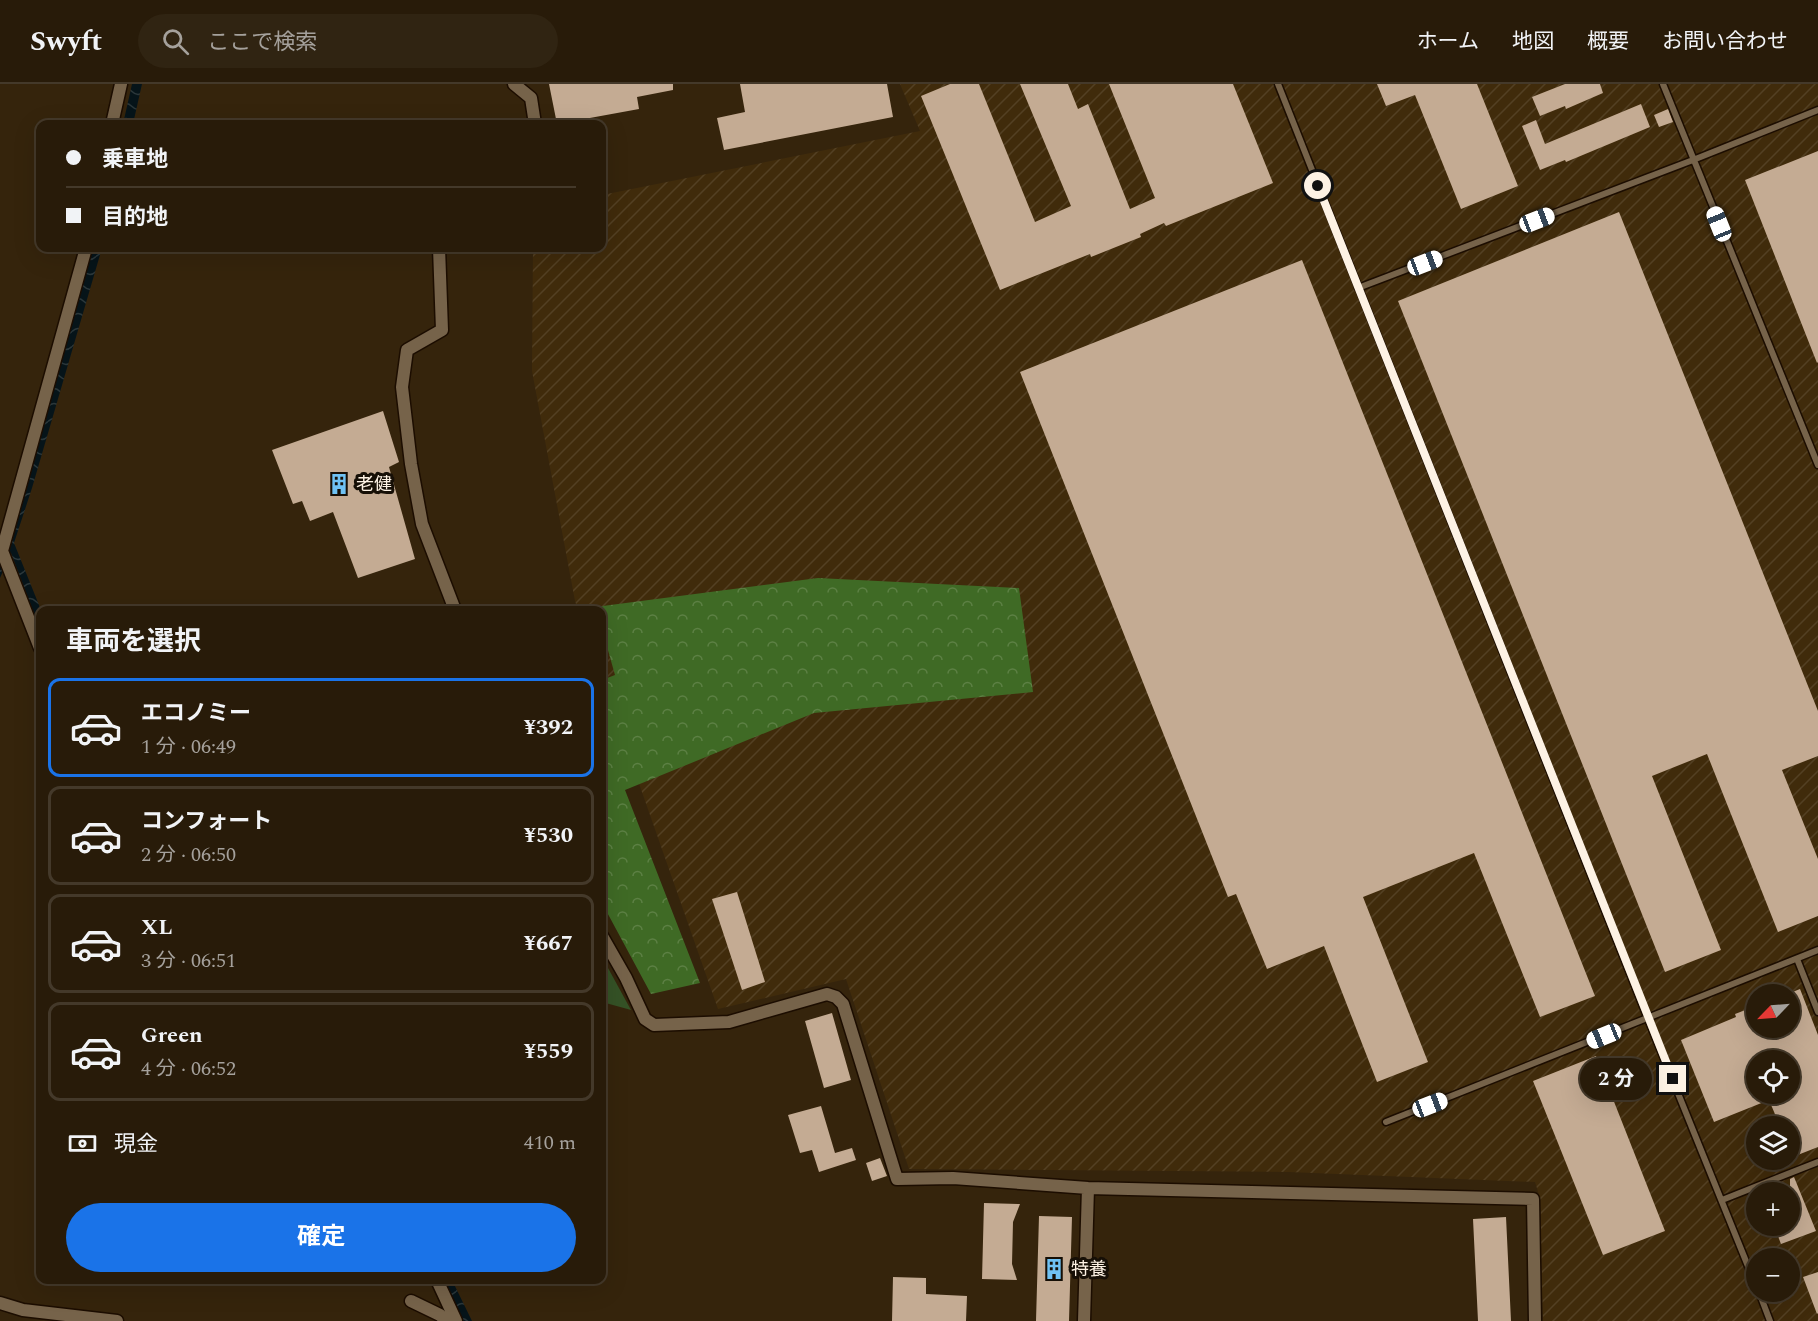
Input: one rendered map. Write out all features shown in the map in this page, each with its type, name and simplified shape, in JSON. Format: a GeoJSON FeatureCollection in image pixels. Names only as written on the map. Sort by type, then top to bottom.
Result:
{"type":"FeatureCollection","features":[{"type":"Feature","properties":{"kind":"street"},"geometry":{"type":"LineString","coordinates":[[113,120],[121,84]]}},
{"type":"Feature","properties":{"kind":"street"},"geometry":{"type":"LineString","coordinates":[[514,84],[531,98],[534,120]]}},
{"type":"Feature","properties":{"kind":"street"},"geometry":{"type":"LineString","coordinates":[[36,638],[2,551],[85,252]]}},
{"type":"Feature","properties":{"kind":"street"},"geometry":{"type":"LineString","coordinates":[[439,252],[442,330],[407,350],[402,387],[411,464],[422,524],[453,606]]}},
{"type":"Feature","properties":{"kind":"street"},"geometry":{"type":"LineString","coordinates":[[606,943],[626,978],[645,1019],[654,1025],[729,1023],[827,994],[836,997],[843,1004],[897,1179],[953,1178],[1088,1188],[1533,1199],[1535,1321]]}},
{"type":"Feature","properties":{"kind":"street"},"geometry":{"type":"LineString","coordinates":[[1084,1321],[1088,1188]]}},
{"type":"Feature","properties":{"kind":"street"},"geometry":{"type":"LineString","coordinates":[[439,1284],[456,1321]]}},
{"type":"Feature","properties":{"kind":"street"},"geometry":{"type":"LineString","coordinates":[[411,1301],[440,1315],[446,1321]]}},
{"type":"Feature","properties":{"kind":"street"},"geometry":{"type":"LineString","coordinates":[[0,1303],[23,1310],[117,1321]]}},
{"type":"Feature","properties":{"kind":"lane"},"geometry":{"type":"LineString","coordinates":[[1278,84],[1746,1261]]}},
{"type":"Feature","properties":{"kind":"lane"},"geometry":{"type":"LineString","coordinates":[[1663,84],[1818,465]]}},
{"type":"Feature","properties":{"kind":"lane"},"geometry":{"type":"LineString","coordinates":[[1358,288],[1694,160],[1818,110]]}},
{"type":"Feature","properties":{"kind":"lane"},"geometry":{"type":"LineString","coordinates":[[1386,1122],[1818,950]]}},
{"type":"Feature","properties":{"kind":"lane"},"geometry":{"type":"LineString","coordinates":[[1797,959],[1818,1012]]}},
{"type":"Feature","properties":{"kind":"lane"},"geometry":{"type":"LineString","coordinates":[[1722,1200],[1818,1162]]}},
{"type":"Feature","properties":{"kind":"lane"},"geometry":{"type":"LineString","coordinates":[[1763,1302],[1770,1321]]}},
{"type":"Feature","properties":{"kind":"shaded area"},"geometry":{"type":"Polygon","coordinates":[[[900,84],[1818,84],[1818,1321],[1543,1321],[1540,1198],[1535,1182],[1289,1172],[909,1169],[846,979],[718,1009],[606,689],[606,606],[577,606],[575,601],[532,371],[533,252],[606,252],[606,194],[920,131],[900,84]]]}},
{"type":"Feature","properties":{"kind":"green space"},"geometry":{"type":"Polygon","coordinates":[[[818,578],[1019,588],[1033,692],[814,713],[625,790],[700,983],[651,994],[606,910],[606,678],[615,675],[606,643],[606,606],[603,606],[818,578]]]}},
{"type":"Feature","properties":{"kind":"green space"},"geometry":{"type":"Polygon","coordinates":[[[606,964],[631,1010],[606,1003],[606,964]]]}},
{"type":"Feature","properties":{"kind":"water"},"geometry":{"type":"Polygon","coordinates":[[[132,84],[142,84],[134,120],[124,120],[132,84]]]}},
{"type":"Feature","properties":{"kind":"water"},"geometry":{"type":"Polygon","coordinates":[[[92,252],[101,252],[14,543],[39,606],[36,606],[36,619],[11,553],[0,578],[0,560],[92,252]]]}},
{"type":"Feature","properties":{"kind":"water"},"geometry":{"type":"Polygon","coordinates":[[[445,1284],[454,1284],[472,1321],[463,1321],[445,1284]]]}},
{"type":"Feature","properties":{"kind":"building"},"geometry":{"type":"Polygon","coordinates":[[[549,84],[673,84],[673,90],[637,97],[639,109],[579,120],[556,120],[549,84]]]}},
{"type":"Feature","properties":{"kind":"building"},"geometry":{"type":"Polygon","coordinates":[[[740,84],[887,84],[893,117],[724,150],[717,118],[745,112],[740,84]]]}},
{"type":"Feature","properties":{"kind":"building"},"geometry":{"type":"Polygon","coordinates":[[[950,84],[979,84],[1035,222],[1071,206],[1020,84],[1068,84],[1078,109],[1088,104],[1130,209],[1155,198],[1109,84],[1233,84],[1273,183],[1166,226],[1164,223],[1140,234],[1141,237],[1091,257],[1090,254],[1000,290],[921,96],[950,84]]]}},
{"type":"Feature","properties":{"kind":"building"},"geometry":{"type":"Polygon","coordinates":[[[1377,84],[1477,84],[1518,186],[1461,209],[1415,95],[1386,106],[1377,84]]]}},
{"type":"Feature","properties":{"kind":"building"},"geometry":{"type":"Polygon","coordinates":[[[1565,84],[1600,84],[1603,93],[1566,109],[1565,106],[1540,116],[1532,97],[1565,84]]]}},
{"type":"Feature","properties":{"kind":"building"},"geometry":{"type":"Polygon","coordinates":[[[1641,104],[1650,127],[1566,162],[1565,160],[1540,170],[1522,126],[1536,120],[1545,144],[1641,104]]]}},
{"type":"Feature","properties":{"kind":"building"},"geometry":{"type":"Polygon","coordinates":[[[1668,109],[1673,122],[1659,127],[1654,115],[1668,109]]]}},
{"type":"Feature","properties":{"kind":"building"},"geometry":{"type":"Polygon","coordinates":[[[1818,151],[1818,362],[1817,363],[1745,180],[1818,151]]]}},
{"type":"Feature","properties":{"kind":"building"},"geometry":{"type":"Polygon","coordinates":[[[1619,212],[1818,711],[1818,756],[1782,770],[1818,859],[1818,916],[1778,932],[1707,754],[1652,776],[1721,950],[1665,972],[1398,301],[1619,212]]]}},
{"type":"Feature","properties":{"kind":"building"},"geometry":{"type":"Polygon","coordinates":[[[1302,260],[1595,996],[1540,1017],[1474,853],[1363,897],[1428,1062],[1377,1082],[1324,946],[1267,969],[1236,894],[1228,897],[1020,372],[1302,260]]]}},
{"type":"Feature","properties":{"kind":"building","name":"老健"},"geometry":{"type":"Polygon","coordinates":[[[383,411],[399,462],[389,467],[415,559],[358,578],[333,512],[310,521],[302,501],[293,504],[272,450],[383,411]]]}},
{"type":"Feature","properties":{"kind":"building"},"geometry":{"type":"Polygon","coordinates":[[[737,892],[765,982],[742,990],[712,899],[737,892]]]}},
{"type":"Feature","properties":{"kind":"building"},"geometry":{"type":"Polygon","coordinates":[[[1800,989],[1818,1035],[1818,1147],[1800,1154],[1800,1116],[1776,1116],[1771,1104],[1800,1104],[1800,1050],[1746,1050],[1746,1104],[1759,1104],[1714,1122],[1681,1040],[1736,1017],[1735,1014],[1746,1010],[1746,1038],[1800,1038],[1800,989]]]}},
{"type":"Feature","properties":{"kind":"building"},"geometry":{"type":"Polygon","coordinates":[[[832,1013],[851,1080],[824,1088],[805,1021],[832,1013]]]}},
{"type":"Feature","properties":{"kind":"building"},"geometry":{"type":"Polygon","coordinates":[[[1596,1056],[1665,1231],[1603,1255],[1533,1081],[1596,1056]]]}},
{"type":"Feature","properties":{"kind":"building"},"geometry":{"type":"Polygon","coordinates":[[[821,1106],[835,1153],[852,1148],[856,1160],[819,1172],[812,1150],[800,1153],[788,1115],[821,1106]]]}},
{"type":"Feature","properties":{"kind":"building"},"geometry":{"type":"Polygon","coordinates":[[[880,1158],[887,1176],[872,1181],[866,1163],[880,1158]]]}},
{"type":"Feature","properties":{"kind":"building"},"geometry":{"type":"Polygon","coordinates":[[[1800,1192],[1816,1231],[1781,1244],[1778,1236],[1800,1236],[1800,1192]]]}},
{"type":"Feature","properties":{"kind":"building"},"geometry":{"type":"Polygon","coordinates":[[[984,1203],[1020,1204],[1013,1222],[1012,1264],[1017,1280],[982,1279],[984,1203]]]}},
{"type":"Feature","properties":{"kind":"building","name":"特養"},"geometry":{"type":"Polygon","coordinates":[[[1039,1216],[1072,1217],[1069,1321],[1036,1321],[1039,1216]]]}},
{"type":"Feature","properties":{"kind":"building"},"geometry":{"type":"Polygon","coordinates":[[[1506,1217],[1511,1321],[1478,1321],[1473,1219],[1506,1217]]]}},
{"type":"Feature","properties":{"kind":"building"},"geometry":{"type":"Polygon","coordinates":[[[1818,1272],[1818,1313],[1817,1314],[1803,1277],[1818,1272]]]}},
{"type":"Feature","properties":{"kind":"building"},"geometry":{"type":"Polygon","coordinates":[[[893,1277],[926,1278],[926,1294],[967,1296],[966,1321],[892,1321],[893,1277]]]}},
{"type":"Feature","properties":{"kind":"place","name":"老健"},"geometry":{"type":"Point","coordinates":[339,484]}},
{"type":"Feature","properties":{"kind":"place","name":"特養"},"geometry":{"type":"Point","coordinates":[1054,1269]}},
{"type":"Feature","properties":{"kind":"route"},"geometry":{"type":"LineString","coordinates":[[1318,186],[1673,1079]]}}]}
